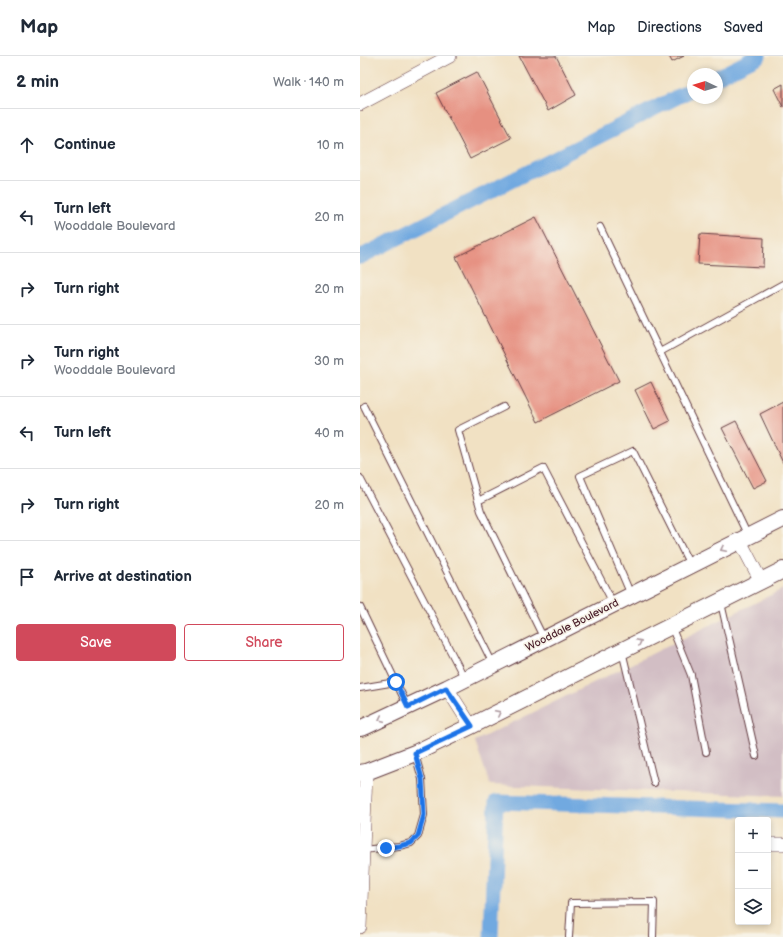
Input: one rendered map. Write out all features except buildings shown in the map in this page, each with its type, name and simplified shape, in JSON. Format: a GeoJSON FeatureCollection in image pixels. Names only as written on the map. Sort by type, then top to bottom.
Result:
{"type":"FeatureCollection","features":[{"type":"Feature","properties":{"kind":"street"},"geometry":{"type":"LineString","coordinates":[[360,104],[450,56]]}},
{"type":"Feature","properties":{"kind":"street","name":"Wooddale Boulevard"},"geometry":{"type":"LineString","coordinates":[[360,728],[408,707],[465,679],[783,519]]}},
{"type":"Feature","properties":{"kind":"street"},"geometry":{"type":"LineString","coordinates":[[744,539],[760,581]]}},
{"type":"Feature","properties":{"kind":"street"},"geometry":{"type":"LineString","coordinates":[[360,927],[363,850],[363,773],[415,753],[472,726],[783,570]]}},
{"type":"Feature","properties":{"kind":"street"},"geometry":{"type":"LineString","coordinates":[[446,688],[472,726]]}},
{"type":"Feature","properties":{"kind":"street"},"geometry":{"type":"LineString","coordinates":[[771,844],[783,844]]}},
{"type":"Feature","properties":{"kind":"lane"},"geometry":{"type":"LineString","coordinates":[[600,227],[660,352],[744,539]]}},
{"type":"Feature","properties":{"kind":"lane"},"geometry":{"type":"LineString","coordinates":[[660,352],[783,284]]}},
{"type":"Feature","properties":{"kind":"lane"},"geometry":{"type":"LineString","coordinates":[[364,406],[494,664]]}},
{"type":"Feature","properties":{"kind":"lane"},"geometry":{"type":"LineString","coordinates":[[504,407],[458,430],[481,511],[544,639]]}},
{"type":"Feature","properties":{"kind":"lane"},"geometry":{"type":"LineString","coordinates":[[631,595],[580,476],[633,451],[690,566]]}},
{"type":"Feature","properties":{"kind":"lane"},"geometry":{"type":"LineString","coordinates":[[478,501],[543,468],[613,604]]}},
{"type":"Feature","properties":{"kind":"lane"},"geometry":{"type":"LineString","coordinates":[[360,478],[465,679]]}},
{"type":"Feature","properties":{"kind":"lane"},"geometry":{"type":"LineString","coordinates":[[720,601],[756,756]]}},
{"type":"Feature","properties":{"kind":"lane"},"geometry":{"type":"LineString","coordinates":[[360,607],[408,707]]}},
{"type":"Feature","properties":{"kind":"lane"},"geometry":{"type":"LineString","coordinates":[[671,626],[691,675],[706,752]]}},
{"type":"Feature","properties":{"kind":"lane"},"geometry":{"type":"LineString","coordinates":[[622,651],[654,783]]}},
{"type":"Feature","properties":{"kind":"lane"},"geometry":{"type":"LineString","coordinates":[[360,688],[396,682]]}},
{"type":"Feature","properties":{"kind":"lane"},"geometry":{"type":"LineString","coordinates":[[363,850],[399,846],[411,843],[418,836],[424,815],[422,779],[415,753]]}},
{"type":"Feature","properties":{"kind":"lane"},"geometry":{"type":"LineString","coordinates":[[569,937],[571,903],[654,902],[653,937]]}},
{"type":"Feature","properties":{"kind":"shaded area"},"geometry":{"type":"Polygon","coordinates":[[[783,589],[783,796],[490,785],[475,741],[783,589]]]}},
{"type":"Feature","properties":{"kind":"waterway"},"geometry":{"type":"LineString","coordinates":[[723,74],[759,56]]}},
{"type":"Feature","properties":{"kind":"waterway"},"geometry":{"type":"LineString","coordinates":[[360,257],[687,92]]}},
{"type":"Feature","properties":{"kind":"waterway"},"geometry":{"type":"LineString","coordinates":[[491,937],[496,802],[783,811]]}},
{"type":"Feature","properties":{"kind":"route"},"geometry":{"type":"LineString","coordinates":[[386,848],[411,843],[418,836],[424,815],[422,779],[415,753],[472,726],[446,688],[408,707],[396,682]]}}]}
